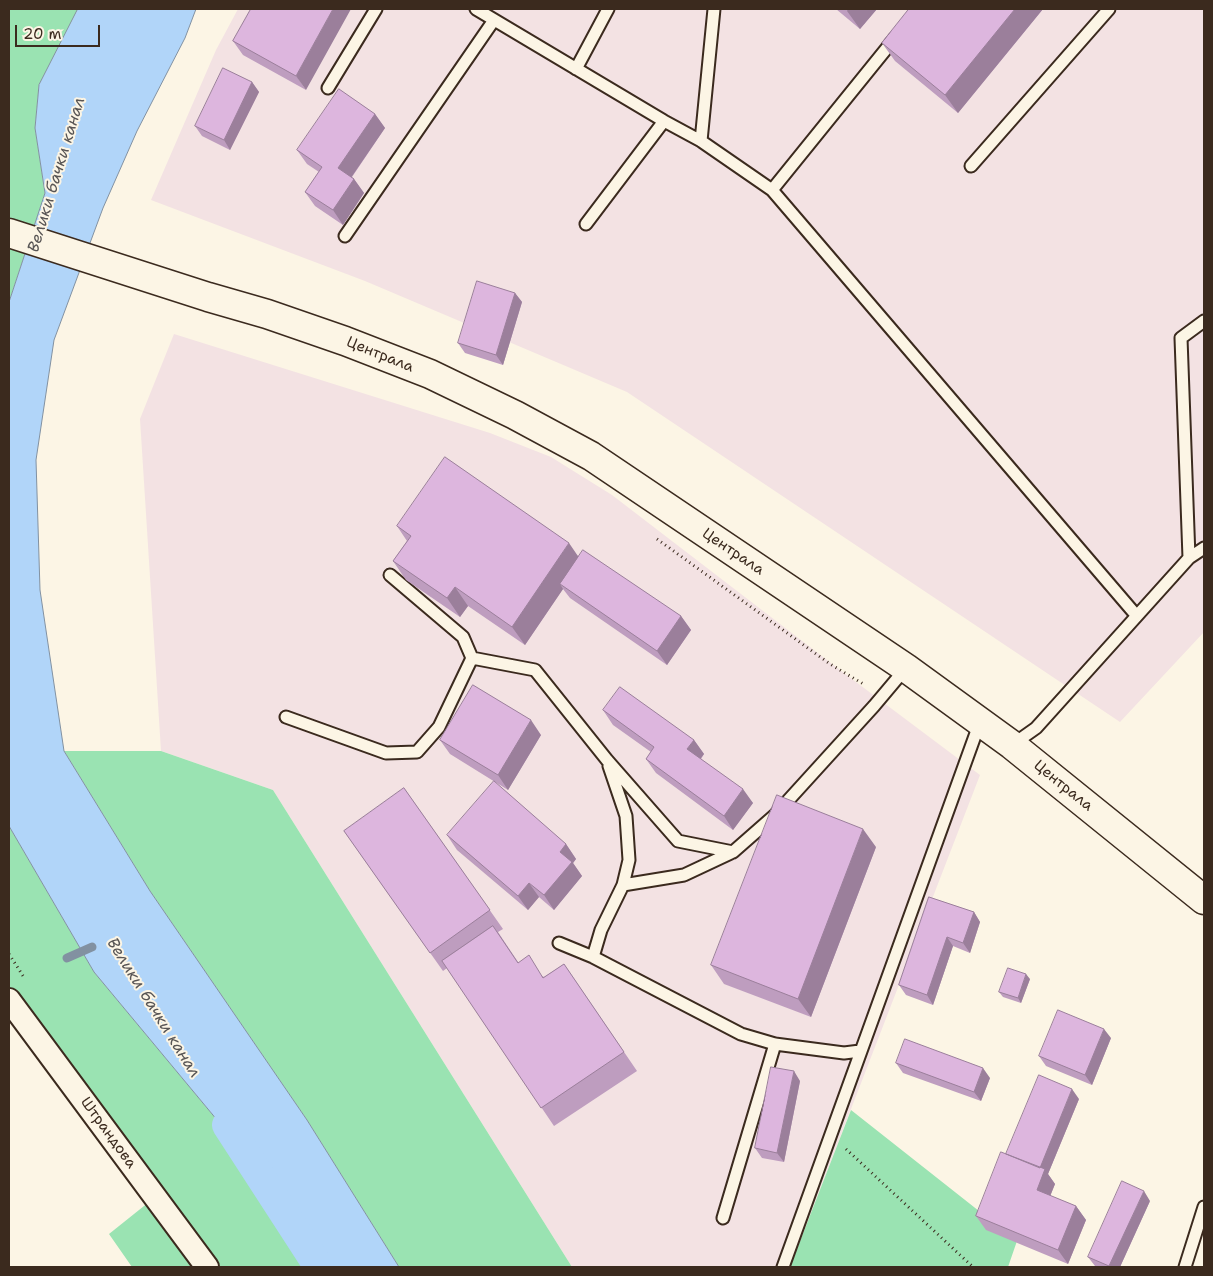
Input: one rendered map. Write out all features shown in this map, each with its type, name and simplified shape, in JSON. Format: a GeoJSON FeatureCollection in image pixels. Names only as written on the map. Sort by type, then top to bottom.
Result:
{"type":"FeatureCollection","features":[{"type":"Feature","properties":{"kind":"main road","name":"Централа"},"geometry":{"type":"LineString","coordinates":[[9,233],[266,314],[345,341],[430,374],[515,415],[590,456],[906,668],[1012,745],[1204,900]]}},
{"type":"Feature","properties":{"kind":"street","name":"Штрандова"},"geometry":{"type":"LineString","coordinates":[[9,1000],[207,1267]]}},
{"type":"Feature","properties":{"kind":"lane"},"geometry":{"type":"LineString","coordinates":[[328,88],[376,9]]}},
{"type":"Feature","properties":{"kind":"lane"},"geometry":{"type":"LineString","coordinates":[[476,9],[701,141],[772,190],[1136,615]]}},
{"type":"Feature","properties":{"kind":"lane"},"geometry":{"type":"LineString","coordinates":[[576,69],[608,9]]}},
{"type":"Feature","properties":{"kind":"lane"},"geometry":{"type":"LineString","coordinates":[[701,141],[714,9]]}},
{"type":"Feature","properties":{"kind":"lane"},"geometry":{"type":"LineString","coordinates":[[971,166],[1109,9]]}},
{"type":"Feature","properties":{"kind":"lane"},"geometry":{"type":"LineString","coordinates":[[345,236],[494,20]]}},
{"type":"Feature","properties":{"kind":"lane"},"geometry":{"type":"LineString","coordinates":[[772,190],[900,31]]}},
{"type":"Feature","properties":{"kind":"lane"},"geometry":{"type":"LineString","coordinates":[[586,224],[664,121]]}},
{"type":"Feature","properties":{"kind":"lane"},"geometry":{"type":"LineString","coordinates":[[1189,558],[1181,338],[1204,321]]}},
{"type":"Feature","properties":{"kind":"lane"},"geometry":{"type":"LineString","coordinates":[[1012,745],[1036,728],[1189,558],[1204,548]]}},
{"type":"Feature","properties":{"kind":"lane"},"geometry":{"type":"LineString","coordinates":[[286,717],[386,753],[417,752],[439,727],[472,658],[463,637],[390,576]]}},
{"type":"Feature","properties":{"kind":"lane"},"geometry":{"type":"LineString","coordinates":[[472,658],[534,670],[607,760],[678,841],[733,852]]}},
{"type":"Feature","properties":{"kind":"lane"},"geometry":{"type":"LineString","coordinates":[[623,885],[684,875],[733,852],[774,816],[906,668]]}},
{"type":"Feature","properties":{"kind":"lane"},"geometry":{"type":"LineString","coordinates":[[783,1267],[980,722]]}},
{"type":"Feature","properties":{"kind":"lane"},"geometry":{"type":"LineString","coordinates":[[593,957],[601,930],[623,885],[629,860],[626,816],[607,760]]}},
{"type":"Feature","properties":{"kind":"lane"},"geometry":{"type":"LineString","coordinates":[[559,943],[593,957],[741,1034],[775,1044],[844,1053],[860,1051]]}},
{"type":"Feature","properties":{"kind":"lane"},"geometry":{"type":"LineString","coordinates":[[723,1218],[775,1044]]}},
{"type":"Feature","properties":{"kind":"lane"},"geometry":{"type":"LineString","coordinates":[[1185,1267],[1204,1208]]}},
{"type":"Feature","properties":{"kind":"path"},"geometry":{"type":"LineString","coordinates":[[657,539],[830,664],[882,696]]}},
{"type":"Feature","properties":{"kind":"path"},"geometry":{"type":"LineString","coordinates":[[830,1135],[973,1267]]}},
{"type":"Feature","properties":{"kind":"shaded area"},"geometry":{"type":"Polygon","coordinates":[[[238,9],[1204,9],[1204,632],[1120,722],[627,392],[365,281],[151,200],[216,50],[238,9]]]}},
{"type":"Feature","properties":{"kind":"shaded area"},"geometry":{"type":"Polygon","coordinates":[[[174,334],[490,433],[551,457],[612,495],[980,775],[790,1267],[572,1267],[273,790],[161,751],[140,419],[174,334]]]}},
{"type":"Feature","properties":{"kind":"green space"},"geometry":{"type":"Polygon","coordinates":[[[9,9],[78,9],[39,85],[35,128],[45,193],[9,302],[9,9]]]}},
{"type":"Feature","properties":{"kind":"green space"},"geometry":{"type":"Polygon","coordinates":[[[64,751],[161,751],[273,790],[572,1267],[399,1267],[307,1120],[150,891],[64,751]]]}},
{"type":"Feature","properties":{"kind":"green space"},"geometry":{"type":"Polygon","coordinates":[[[9,826],[94,972],[252,1162],[321,1267],[132,1267],[109,1234],[159,1194],[24,1013],[9,1023],[9,826]]]}},
{"type":"Feature","properties":{"kind":"green space"},"geometry":{"type":"Polygon","coordinates":[[[851,1110],[1017,1241],[1008,1267],[790,1267],[851,1110]]]}},
{"type":"Feature","properties":{"kind":"water"},"geometry":{"type":"Polygon","coordinates":[[[78,9],[196,9],[185,38],[137,131],[103,208],[54,340],[36,460],[40,590],[64,751],[150,891],[307,1120],[399,1267],[321,1267],[252,1162],[94,972],[9,826],[9,302],[45,193],[35,128],[39,85],[78,9]]]}},
{"type":"Feature","properties":{"kind":"building"},"geometry":{"type":"Polygon","coordinates":[[[251,9],[333,9],[296,76],[233,41],[251,9]]]}},
{"type":"Feature","properties":{"kind":"building"},"geometry":{"type":"Polygon","coordinates":[[[909,9],[1015,9],[945,95],[882,43],[909,9]]]}},
{"type":"Feature","properties":{"kind":"building"},"geometry":{"type":"Polygon","coordinates":[[[223,68],[252,82],[224,140],[195,126],[223,68]]]}},
{"type":"Feature","properties":{"kind":"building"},"geometry":{"type":"Polygon","coordinates":[[[339,89],[375,114],[338,168],[354,179],[333,210],[305,192],[322,167],[297,150],[339,89]]]}},
{"type":"Feature","properties":{"kind":"building"},"geometry":{"type":"Polygon","coordinates":[[[477,281],[515,293],[496,355],[458,343],[477,281]]]}},
{"type":"Feature","properties":{"kind":"building"},"geometry":{"type":"Polygon","coordinates":[[[445,457],[569,543],[512,627],[455,587],[447,598],[393,561],[411,536],[397,526],[445,457]]]}},
{"type":"Feature","properties":{"kind":"building"},"geometry":{"type":"Polygon","coordinates":[[[583,550],[681,616],[657,651],[560,584],[583,550]]]}},
{"type":"Feature","properties":{"kind":"building"},"geometry":{"type":"Polygon","coordinates":[[[473,685],[531,720],[498,775],[440,740],[473,685]]]}},
{"type":"Feature","properties":{"kind":"building"},"geometry":{"type":"Polygon","coordinates":[[[620,687],[694,740],[687,749],[743,789],[724,816],[646,759],[654,747],[603,710],[620,687]]]}},
{"type":"Feature","properties":{"kind":"building"},"geometry":{"type":"Polygon","coordinates":[[[494,781],[566,844],[560,852],[572,862],[544,895],[529,883],[518,896],[447,835],[494,781]]]}},
{"type":"Feature","properties":{"kind":"building"},"geometry":{"type":"Polygon","coordinates":[[[404,788],[490,910],[430,953],[344,831],[404,788]]]}},
{"type":"Feature","properties":{"kind":"building"},"geometry":{"type":"Polygon","coordinates":[[[777,795],[863,829],[798,999],[711,965],[777,795]]]}},
{"type":"Feature","properties":{"kind":"building"},"geometry":{"type":"Polygon","coordinates":[[[929,897],[974,912],[963,943],[947,937],[927,995],[899,985],[929,897]]]}},
{"type":"Feature","properties":{"kind":"building"},"geometry":{"type":"Polygon","coordinates":[[[493,926],[518,963],[529,955],[543,978],[564,964],[624,1052],[541,1108],[442,961],[493,926]]]}},
{"type":"Feature","properties":{"kind":"building"},"geometry":{"type":"Polygon","coordinates":[[[1008,968],[1026,974],[1018,998],[999,992],[1008,968]]]}},
{"type":"Feature","properties":{"kind":"building"},"geometry":{"type":"Polygon","coordinates":[[[1058,1010],[1104,1029],[1085,1075],[1039,1056],[1058,1010]]]}},
{"type":"Feature","properties":{"kind":"building"},"geometry":{"type":"Polygon","coordinates":[[[905,1039],[983,1068],[974,1092],[896,1063],[905,1039]]]}},
{"type":"Feature","properties":{"kind":"building"},"geometry":{"type":"Polygon","coordinates":[[[771,1067],[794,1071],[777,1153],[755,1148],[771,1067]]]}},
{"type":"Feature","properties":{"kind":"building"},"geometry":{"type":"Polygon","coordinates":[[[1039,1075],[1072,1089],[1040,1168],[1006,1154],[1039,1075]]]}},
{"type":"Feature","properties":{"kind":"building"},"geometry":{"type":"Polygon","coordinates":[[[1001,1152],[1045,1169],[1037,1190],[1076,1206],[1058,1250],[976,1216],[1001,1152]]]}},
{"type":"Feature","properties":{"kind":"building"},"geometry":{"type":"Polygon","coordinates":[[[1122,1181],[1144,1191],[1109,1266],[1088,1257],[1122,1181]]]}},
{"type":"Feature","properties":{"kind":"waterway"},"geometry":{"type":"LineString","coordinates":[[67,958],[92,947]]}},
{"type":"Feature","properties":{"kind":"waterway","name":"Велики бачки канал"},"geometry":{"type":"LineString","coordinates":[[227,1125],[319,1267]]}}]}
